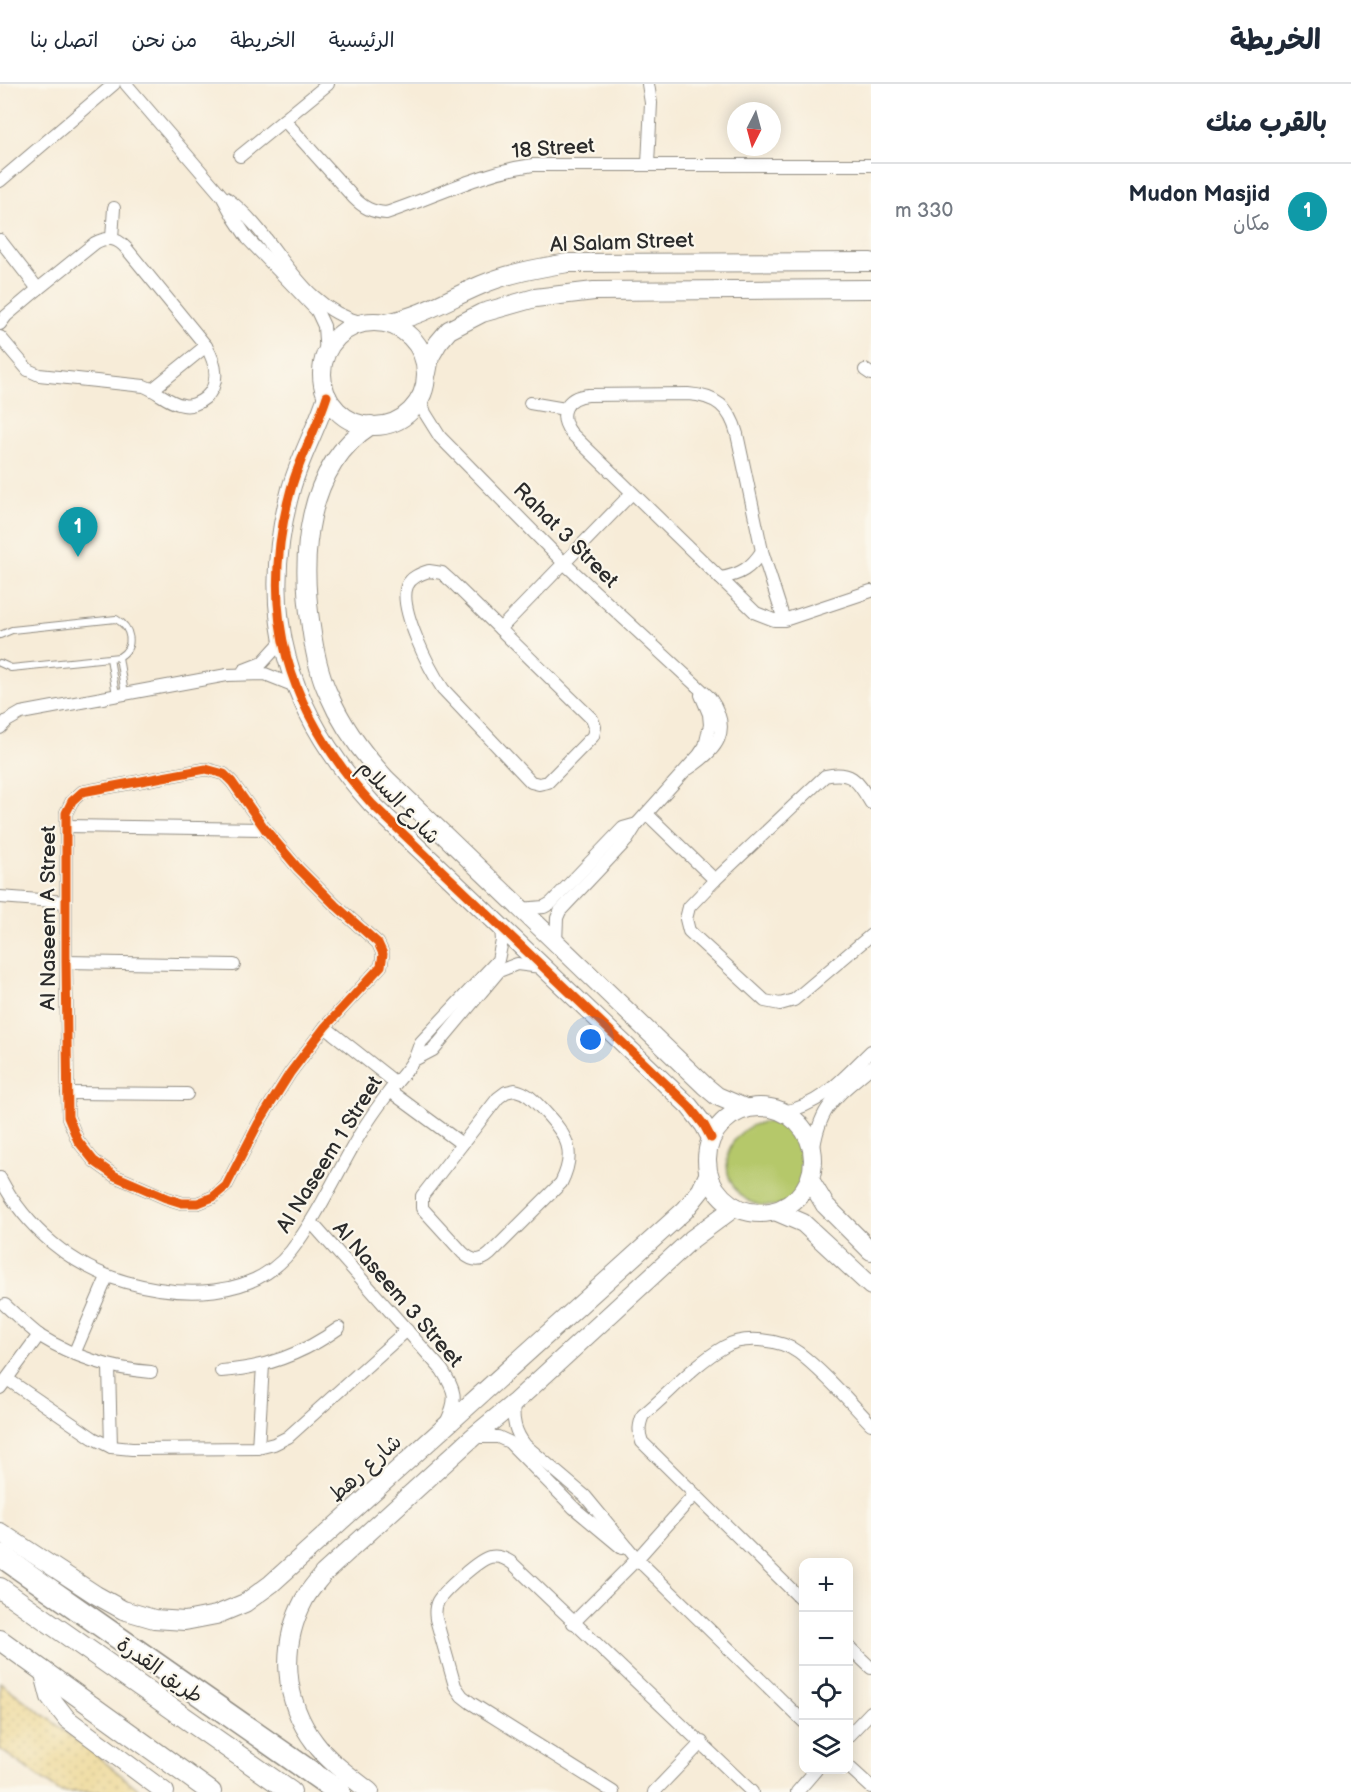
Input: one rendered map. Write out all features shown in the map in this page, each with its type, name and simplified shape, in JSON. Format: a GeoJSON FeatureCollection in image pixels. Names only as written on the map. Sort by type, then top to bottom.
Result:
{"type":"FeatureCollection","features":[{"type":"Feature","properties":{"kind":"highway"},"geometry":{"type":"LineString","coordinates":[[0,1555],[339,1792]]}},
{"type":"Feature","properties":{"kind":"main road","name":"طريق القدرة"},"geometry":{"type":"LineString","coordinates":[[0,1588],[291,1792]]}},
{"type":"Feature","properties":{"kind":"main road"},"geometry":{"type":"LineString","coordinates":[[0,1640],[211,1792]]}},
{"type":"Feature","properties":{"kind":"street"},"geometry":{"type":"LineString","coordinates":[[0,182],[114,84]]}},
{"type":"Feature","properties":{"kind":"street"},"geometry":{"type":"LineString","coordinates":[[126,84],[222,196],[242,212],[264,236],[312,296],[333,312],[363,323]]}},
{"type":"Feature","properties":{"kind":"street"},"geometry":{"type":"LineString","coordinates":[[240,156],[328,84]]}},
{"type":"Feature","properties":{"kind":"street"},"geometry":{"type":"LineString","coordinates":[[648,84],[651,103],[648,164]]}},
{"type":"Feature","properties":{"kind":"street","name":"18 Street"},"geometry":{"type":"LineString","coordinates":[[284,120],[363,207],[374,212],[386,213],[510,168],[541,165],[648,164],[871,165]]}},
{"type":"Feature","properties":{"kind":"street"},"geometry":{"type":"LineString","coordinates":[[222,196],[234,218],[253,244],[316,311],[324,326],[326,356]]}},
{"type":"Feature","properties":{"kind":"street"},"geometry":{"type":"LineString","coordinates":[[112,238],[114,208]]}},
{"type":"Feature","properties":{"kind":"street"},"geometry":{"type":"LineString","coordinates":[[253,244],[264,236]]}},
{"type":"Feature","properties":{"kind":"street"},"geometry":{"type":"LineString","coordinates":[[0,324],[6,316],[95,243],[112,238],[126,248],[206,346],[214,364],[216,377],[211,392],[200,402],[185,406],[171,402],[153,389],[137,385],[39,375],[28,370],[0,337]]}},
{"type":"Feature","properties":{"kind":"street"},"geometry":{"type":"LineString","coordinates":[[0,240],[38,289]]}},
{"type":"Feature","properties":{"kind":"street","name":"Al Salam Street"},"geometry":{"type":"LineString","coordinates":[[386,323],[418,315],[483,284],[508,275],[568,263],[871,262]]}},
{"type":"Feature","properties":{"kind":"street"},"geometry":{"type":"LineString","coordinates":[[427,373],[423,356],[415,341],[402,330],[386,323],[363,323],[340,334],[332,344],[322,369],[327,396],[345,416],[357,423],[371,425],[394,422],[404,417],[420,398],[425,386],[430,357],[449,330],[482,313],[535,298],[594,291],[871,289]]}},
{"type":"Feature","properties":{"kind":"street"},"geometry":{"type":"LineString","coordinates":[[153,389],[206,346]]}},
{"type":"Feature","properties":{"kind":"street"},"geometry":{"type":"LineString","coordinates":[[784,620],[762,550],[734,421],[726,409],[715,400],[702,395],[688,394],[588,395],[579,396],[570,401],[565,409],[564,418],[571,433],[631,494],[756,613],[774,620],[784,620],[871,591]]}},
{"type":"Feature","properties":{"kind":"street","name":"شارع السلام"},"geometry":{"type":"LineString","coordinates":[[327,396],[318,423],[301,460],[284,519],[278,580],[278,610],[282,641],[295,686],[309,718],[327,749],[372,804],[689,1106],[711,1138]]}},
{"type":"Feature","properties":{"kind":"street","name":"Rahat 3 Street"},"geometry":{"type":"LineString","coordinates":[[420,398],[425,413],[440,437],[564,563],[710,698],[718,710],[721,723],[720,737],[713,749],[688,769],[637,824],[631,835],[606,854],[580,882],[560,911],[556,943]]}},
{"type":"Feature","properties":{"kind":"street"},"geometry":{"type":"LineString","coordinates":[[530,403],[565,409]]}},
{"type":"Feature","properties":{"kind":"street","name":"شارع السلام"},"geometry":{"type":"LineString","coordinates":[[371,425],[349,442],[328,470],[317,497],[309,528],[306,590],[319,668],[326,691],[342,723],[362,753],[386,779],[705,1086],[730,1104],[745,1108]]}},
{"type":"Feature","properties":{"kind":"street"},"geometry":{"type":"LineString","coordinates":[[500,629],[631,494]]}},
{"type":"Feature","properties":{"kind":"street"},"geometry":{"type":"LineString","coordinates":[[720,578],[744,571],[751,566],[762,550]]}},
{"type":"Feature","properties":{"kind":"street"},"geometry":{"type":"LineString","coordinates":[[429,571],[442,573],[500,629],[592,718],[595,727],[593,736],[548,782],[540,784],[531,782],[443,689],[425,659],[408,610],[405,597],[407,585],[416,575],[429,571]]}},
{"type":"Feature","properties":{"kind":"street"},"geometry":{"type":"LineString","coordinates":[[227,675],[261,663],[282,641]]}},
{"type":"Feature","properties":{"kind":"street"},"geometry":{"type":"LineString","coordinates":[[0,728],[21,713],[227,675],[273,675],[295,686]]}},
{"type":"Feature","properties":{"kind":"street","name":"Al Naseem A Street"},"geometry":{"type":"LineString","coordinates":[[206,769],[224,774],[232,782],[265,829],[298,868],[378,943],[383,954],[381,966],[325,1027],[273,1098],[226,1186],[213,1197],[198,1203],[182,1203],[115,1176],[94,1161],[78,1141],[68,1117],[66,813],[72,801],[82,792],[206,769]]}},
{"type":"Feature","properties":{"kind":"street"},"geometry":{"type":"LineString","coordinates":[[871,803],[858,782],[849,776],[837,773],[825,776],[689,907],[686,919],[689,930],[765,1001],[780,1004],[794,1000],[871,935]]}},
{"type":"Feature","properties":{"kind":"street"},"geometry":{"type":"LineString","coordinates":[[647,814],[716,880]]}},
{"type":"Feature","properties":{"kind":"street","name":"Al Naseem A Street"},"geometry":{"type":"LineString","coordinates":[[66,826],[265,829]]}},
{"type":"Feature","properties":{"kind":"street","name":"Rahat 3 Street"},"geometry":{"type":"LineString","coordinates":[[520,909],[544,907],[580,882]]}},
{"type":"Feature","properties":{"kind":"street","name":"Al Naseem A Street"},"geometry":{"type":"LineString","coordinates":[[0,897],[66,902]]}},
{"type":"Feature","properties":{"kind":"street","name":"Al Naseem 1 Street"},"geometry":{"type":"LineString","coordinates":[[414,1060],[433,1050],[445,1037],[462,1006],[498,960],[501,951],[501,927]]}},
{"type":"Feature","properties":{"kind":"street","name":"Al Naseem A Street"},"geometry":{"type":"LineString","coordinates":[[66,962],[234,965]]}},
{"type":"Feature","properties":{"kind":"street","name":"Al Naseem 1 Street"},"geometry":{"type":"LineString","coordinates":[[0,1178],[11,1198],[38,1231],[71,1257],[107,1276],[152,1289],[188,1293],[215,1291],[243,1284],[268,1271],[290,1252],[311,1222],[357,1138],[414,1060],[421,1042],[434,1027],[462,1006],[499,971],[517,964],[541,967]]}},
{"type":"Feature","properties":{"kind":"street"},"geometry":{"type":"LineString","coordinates":[[325,1027],[462,1144]]}},
{"type":"Feature","properties":{"kind":"street"},"geometry":{"type":"LineString","coordinates":[[434,1027],[445,1037]]}},
{"type":"Feature","properties":{"kind":"street"},"geometry":{"type":"LineString","coordinates":[[784,1112],[808,1106],[819,1100],[871,1051]]}},
{"type":"Feature","properties":{"kind":"street"},"geometry":{"type":"LineString","coordinates":[[813,1154],[804,1129],[795,1119],[771,1107],[758,1106],[745,1108],[725,1119],[711,1138],[706,1162],[708,1175],[719,1193],[735,1207],[748,1212],[761,1213],[775,1211],[790,1204],[802,1194],[810,1180],[816,1132],[825,1111],[837,1096],[871,1067]]}},
{"type":"Feature","properties":{"kind":"street"},"geometry":{"type":"LineString","coordinates":[[515,1090],[524,1092],[532,1098],[562,1130],[568,1143],[567,1171],[561,1183],[490,1254],[477,1261],[463,1253],[422,1208],[421,1202],[422,1196],[462,1144],[498,1098],[506,1092],[515,1090]]}},
{"type":"Feature","properties":{"kind":"street"},"geometry":{"type":"LineString","coordinates":[[67,1093],[187,1094]]}},
{"type":"Feature","properties":{"kind":"street","name":"شارع رهط"},"geometry":{"type":"LineString","coordinates":[[0,1532],[123,1611],[154,1619],[185,1621],[216,1615],[245,1603],[271,1584],[685,1210],[701,1190],[708,1175]]}},
{"type":"Feature","properties":{"kind":"street"},"geometry":{"type":"LineString","coordinates":[[810,1180],[825,1205],[871,1251]]}},
{"type":"Feature","properties":{"kind":"street"},"geometry":{"type":"LineString","coordinates":[[369,1792],[337,1766],[315,1743],[299,1717],[290,1688],[288,1657],[293,1627],[304,1598],[323,1574],[473,1437],[514,1403],[692,1239],[735,1207]]}},
{"type":"Feature","properties":{"kind":"street"},"geometry":{"type":"LineString","coordinates":[[775,1211],[803,1222],[871,1286]]}},
{"type":"Feature","properties":{"kind":"street","name":"Al Naseem 3 Street"},"geometry":{"type":"LineString","coordinates":[[311,1222],[442,1370],[453,1388],[455,1400],[445,1426]]}},
{"type":"Feature","properties":{"kind":"street"},"geometry":{"type":"LineString","coordinates":[[74,1354],[107,1276]]}},
{"type":"Feature","properties":{"kind":"street"},"geometry":{"type":"LineString","coordinates":[[5,1305],[39,1335],[74,1354],[109,1366],[151,1372]]}},
{"type":"Feature","properties":{"kind":"street"},"geometry":{"type":"LineString","coordinates":[[221,1371],[263,1365],[303,1351],[339,1328]]}},
{"type":"Feature","properties":{"kind":"street"},"geometry":{"type":"LineString","coordinates":[[39,1335],[3,1384],[93,1438],[111,1447],[258,1448],[288,1437],[407,1330]]}},
{"type":"Feature","properties":{"kind":"street"},"geometry":{"type":"LineString","coordinates":[[799,1597],[642,1442],[639,1424],[644,1415],[712,1355],[727,1345],[744,1340],[780,1343],[797,1351],[871,1424]]}},
{"type":"Feature","properties":{"kind":"street"},"geometry":{"type":"LineString","coordinates":[[258,1448],[263,1365]]}},
{"type":"Feature","properties":{"kind":"street"},"geometry":{"type":"LineString","coordinates":[[109,1366],[111,1447]]}},
{"type":"Feature","properties":{"kind":"street"},"geometry":{"type":"LineString","coordinates":[[514,1403],[513,1421],[525,1445],[585,1496],[637,1559],[802,1720]]}},
{"type":"Feature","properties":{"kind":"street"},"geometry":{"type":"LineString","coordinates":[[473,1437],[498,1437],[508,1442],[574,1508],[637,1559]]}},
{"type":"Feature","properties":{"kind":"street"},"geometry":{"type":"LineString","coordinates":[[573,1623],[637,1559],[694,1495]]}},
{"type":"Feature","properties":{"kind":"street"},"geometry":{"type":"LineString","coordinates":[[574,1508],[585,1496]]}},
{"type":"Feature","properties":{"kind":"street"},"geometry":{"type":"LineString","coordinates":[[614,1792],[462,1696],[455,1686],[435,1609],[439,1599],[487,1557],[500,1557],[512,1563],[752,1792]]}},
{"type":"Feature","properties":{"kind":"street"},"geometry":{"type":"LineString","coordinates":[[853,1650],[871,1668]]}},
{"type":"Feature","properties":{"kind":"street"},"geometry":{"type":"LineString","coordinates":[[43,1671],[50,1697],[67,1719],[165,1792]]}},
{"type":"Feature","properties":{"kind":"street"},"geometry":{"type":"LineString","coordinates":[[853,1732],[871,1712]]}},
{"type":"Feature","properties":{"kind":"street"},"geometry":{"type":"LineString","coordinates":[[654,1792],[702,1742]]}},
{"type":"Feature","properties":{"kind":"street"},"geometry":{"type":"LineString","coordinates":[[853,1770],[871,1787]]}},
{"type":"Feature","properties":{"kind":"street"},"geometry":{"type":"LineString","coordinates":[[797,1792],[813,1774]]}},
{"type":"Feature","properties":{"kind":"lane"},"geometry":{"type":"LineString","coordinates":[[0,635],[12,630],[116,619],[129,630],[130,639],[125,653],[119,657],[11,668],[0,663]]}},
{"type":"Feature","properties":{"kind":"lane"},"geometry":{"type":"LineString","coordinates":[[119,657],[121,694]]}},
{"type":"Feature","properties":{"kind":"lane"},"geometry":{"type":"LineString","coordinates":[[110,658],[121,694]]}},
{"type":"Feature","properties":{"kind":"sand"},"geometry":{"type":"Polygon","coordinates":[[[0,1682],[142,1792],[60,1792],[0,1749],[0,1682]]]}},
{"type":"Feature","properties":{"kind":"green space"},"geometry":{"type":"Polygon","coordinates":[[[769,1122],[785,1125],[799,1134],[808,1148],[811,1164],[808,1180],[799,1194],[785,1203],[769,1206],[753,1203],[739,1194],[730,1180],[727,1164],[730,1148],[739,1134],[753,1125],[769,1122]]]}},
{"type":"Feature","properties":{"kind":"cycle path"},"geometry":{"type":"LineString","coordinates":[[327,396],[291,489],[281,534],[277,577],[279,618],[287,658],[300,696],[319,733],[343,769],[372,804],[689,1106],[711,1138]]}},
{"type":"Feature","properties":{"kind":"cycle path"},"geometry":{"type":"LineString","coordinates":[[206,769],[224,774],[232,782],[265,829],[298,868],[378,943],[383,954],[381,966],[325,1027],[290,1073],[258,1124],[226,1186],[213,1197],[198,1203],[182,1203],[115,1176],[94,1161],[78,1141],[68,1117],[66,813],[72,801],[82,792],[206,769]]}},
{"type":"Feature","properties":{"kind":"place","name":"Mudon Masjid"},"geometry":{"type":"Point","coordinates":[78,557]}}]}
